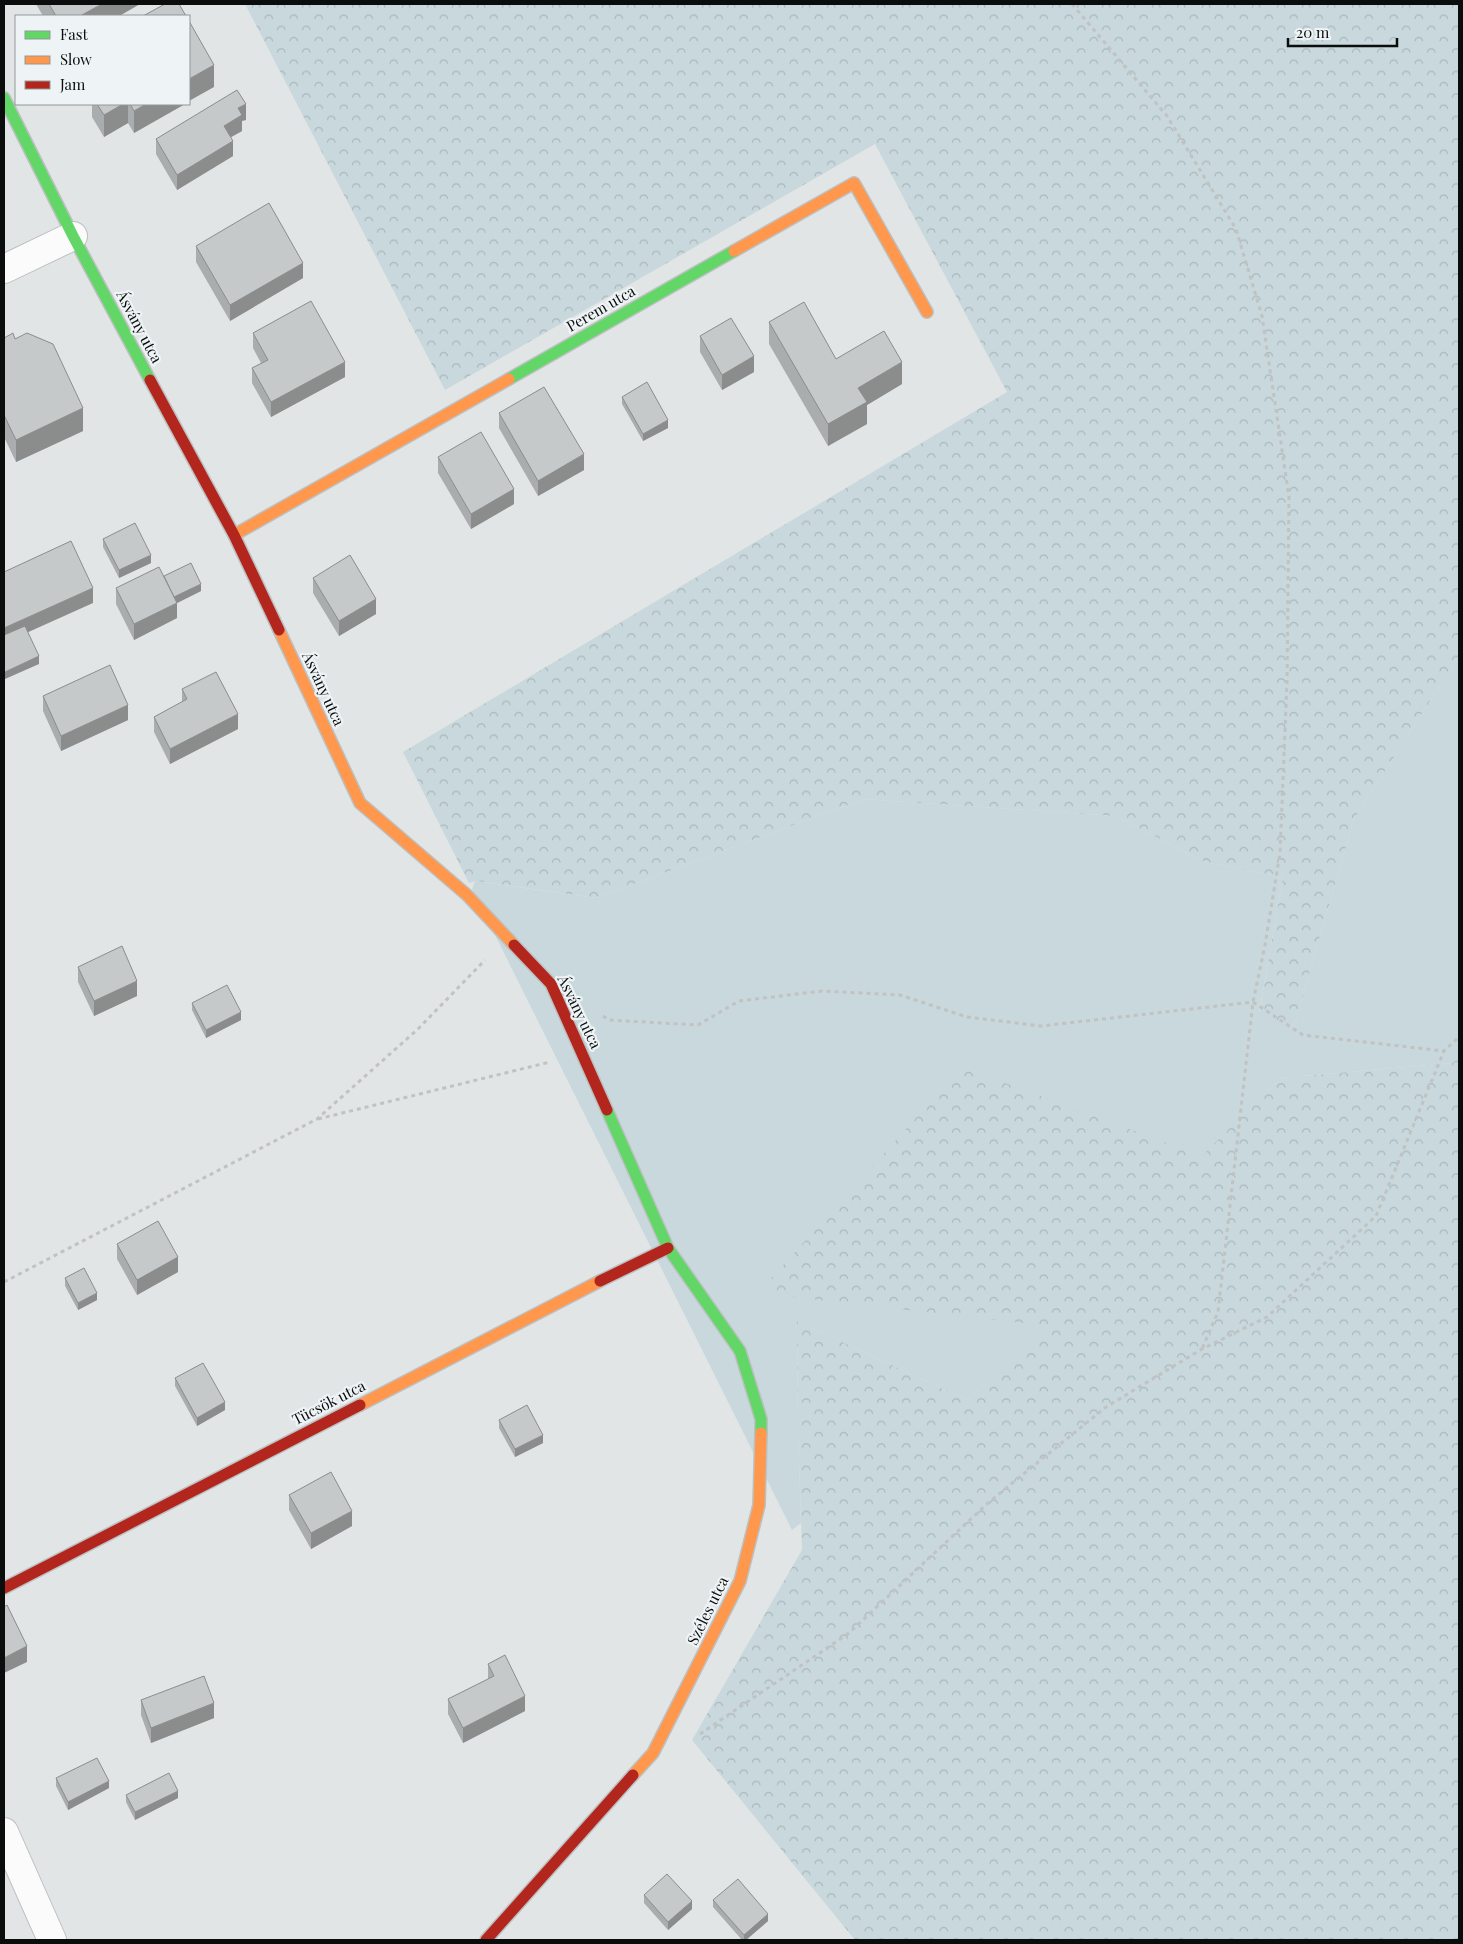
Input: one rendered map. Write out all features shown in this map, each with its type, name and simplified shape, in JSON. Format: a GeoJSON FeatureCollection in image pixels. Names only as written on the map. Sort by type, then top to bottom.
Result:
{"type":"FeatureCollection","features":[{"type":"Feature","properties":{"kind":"street","name":"Ásvány utca"},"geometry":{"type":"LineString","coordinates":[[4,98],[73,236],[234,535],[360,803],[467,895],[551,984],[668,1248]]}},
{"type":"Feature","properties":{"kind":"street","name":"Perem utca"},"geometry":{"type":"LineString","coordinates":[[234,535],[854,183],[927,312]]}},
{"type":"Feature","properties":{"kind":"street"},"geometry":{"type":"LineString","coordinates":[[4,268],[73,236]]}},
{"type":"Feature","properties":{"kind":"street","name":"Tücsök utca"},"geometry":{"type":"LineString","coordinates":[[4,1588],[613,1274],[668,1248]]}},
{"type":"Feature","properties":{"kind":"street","name":"Széles utca"},"geometry":{"type":"LineString","coordinates":[[486,1940],[653,1753],[740,1581],[759,1505],[761,1419],[740,1351],[668,1248]]}},
{"type":"Feature","properties":{"kind":"street"},"geometry":{"type":"LineString","coordinates":[[4,1832],[52,1940]]}},
{"type":"Feature","properties":{"kind":"path"},"geometry":{"type":"LineString","coordinates":[[1072,4],[1167,116],[1236,229],[1262,316],[1289,496],[1287,662],[1280,853],[1266,945],[1253,1002],[1218,1312],[1202,1349]]}},
{"type":"Feature","properties":{"kind":"path"},"geometry":{"type":"LineString","coordinates":[[317,1119],[418,1029],[507,937]]}},
{"type":"Feature","properties":{"kind":"path"},"geometry":{"type":"LineString","coordinates":[[601,1015],[609,1020],[698,1026],[739,1001],[822,991],[900,995],[967,1017],[1041,1026],[1253,1002],[1303,1036],[1444,1051]]}},
{"type":"Feature","properties":{"kind":"path"},"geometry":{"type":"LineString","coordinates":[[700,1735],[849,1633],[989,1502],[1106,1407],[1202,1349],[1267,1317],[1376,1216],[1444,1051],[1459,1037]]}},
{"type":"Feature","properties":{"kind":"path"},"geometry":{"type":"LineString","coordinates":[[4,1282],[317,1119],[582,1053]]}},
{"type":"Feature","properties":{"kind":"green space"},"geometry":{"type":"Polygon","coordinates":[[[245,4],[1459,4],[1459,656],[1354,819],[1294,1026],[1259,1014],[1283,877],[1205,862],[1115,816],[864,799],[596,898],[476,881],[469,883],[403,752],[1007,392],[875,144],[445,390],[245,4]]]}},
{"type":"Feature","properties":{"kind":"green space"},"geometry":{"type":"Polygon","coordinates":[[[1459,656],[1459,1057],[1452,1063],[1280,1078],[1202,1157],[961,1067],[1049,1326],[967,1400],[797,1321],[801,1523],[792,1530],[472,889],[475,881],[596,898],[864,799],[1115,816],[1205,862],[1283,877],[1259,1013],[1294,1026],[1354,819],[1459,656]]]}},
{"type":"Feature","properties":{"kind":"green space"},"geometry":{"type":"Polygon","coordinates":[[[1459,1057],[1459,1940],[855,1940],[692,1740],[802,1550],[797,1321],[967,1400],[1048,1326],[758,1293],[962,1067],[1202,1156],[1280,1078],[1452,1063],[1459,1057]]]}},
{"type":"Feature","properties":{"kind":"building"},"geometry":{"type":"Polygon","coordinates":[[[49,4],[102,4],[82,15],[55,15],[49,4]]]}},
{"type":"Feature","properties":{"kind":"building"},"geometry":{"type":"Polygon","coordinates":[[[165,4],[179,4],[185,15],[145,15],[165,4]]]}},
{"type":"Feature","properties":{"kind":"building"},"geometry":{"type":"Polygon","coordinates":[[[190,23],[214,65],[190,78],[190,23]]]}},
{"type":"Feature","properties":{"kind":"building"},"geometry":{"type":"Polygon","coordinates":[[[237,90],[246,104],[238,108],[242,115],[224,126],[233,141],[177,175],[156,139],[237,90]]]}},
{"type":"Feature","properties":{"kind":"building"},"geometry":{"type":"Polygon","coordinates":[[[98,105],[121,105],[104,115],[98,105]]]}},
{"type":"Feature","properties":{"kind":"building"},"geometry":{"type":"Polygon","coordinates":[[[131,105],[144,105],[134,111],[131,105]]]}},
{"type":"Feature","properties":{"kind":"building"},"geometry":{"type":"Polygon","coordinates":[[[269,203],[303,263],[230,305],[196,246],[269,203]]]}},
{"type":"Feature","properties":{"kind":"building"},"geometry":{"type":"Polygon","coordinates":[[[311,301],[345,362],[271,402],[252,368],[268,360],[253,333],[311,301]]]}},
{"type":"Feature","properties":{"kind":"building"},"geometry":{"type":"Polygon","coordinates":[[[804,302],[836,359],[884,331],[902,362],[858,388],[867,402],[828,424],[769,322],[804,302]]]}},
{"type":"Feature","properties":{"kind":"building"},"geometry":{"type":"Polygon","coordinates":[[[731,318],[754,356],[722,375],[700,336],[731,318]]]}},
{"type":"Feature","properties":{"kind":"building"},"geometry":{"type":"Polygon","coordinates":[[[13,333],[15,339],[27,333],[53,344],[83,408],[16,440],[4,415],[4,338],[13,333]]]}},
{"type":"Feature","properties":{"kind":"building"},"geometry":{"type":"Polygon","coordinates":[[[647,382],[668,420],[643,434],[622,397],[647,382]]]}},
{"type":"Feature","properties":{"kind":"building"},"geometry":{"type":"Polygon","coordinates":[[[544,387],[584,454],[538,481],[499,413],[544,387]]]}},
{"type":"Feature","properties":{"kind":"building"},"geometry":{"type":"Polygon","coordinates":[[[481,432],[514,489],[471,514],[438,457],[481,432]]]}},
{"type":"Feature","properties":{"kind":"building"},"geometry":{"type":"Polygon","coordinates":[[[135,523],[151,555],[119,570],[103,539],[135,523]]]}},
{"type":"Feature","properties":{"kind":"building"},"geometry":{"type":"Polygon","coordinates":[[[71,541],[93,588],[4,628],[4,572],[71,541]]]}},
{"type":"Feature","properties":{"kind":"building"},"geometry":{"type":"Polygon","coordinates":[[[350,555],[376,599],[339,621],[313,578],[350,555]]]}},
{"type":"Feature","properties":{"kind":"building"},"geometry":{"type":"Polygon","coordinates":[[[191,563],[201,584],[174,597],[164,576],[191,563]]]}},
{"type":"Feature","properties":{"kind":"building"},"geometry":{"type":"Polygon","coordinates":[[[159,567],[177,603],[134,624],[116,588],[159,567]]]}},
{"type":"Feature","properties":{"kind":"building"},"geometry":{"type":"Polygon","coordinates":[[[25,626],[39,656],[5,672],[4,635],[25,626]]]}},
{"type":"Feature","properties":{"kind":"building"},"geometry":{"type":"Polygon","coordinates":[[[110,665],[128,705],[61,736],[43,696],[110,665]]]}},
{"type":"Feature","properties":{"kind":"building"},"geometry":{"type":"Polygon","coordinates":[[[216,672],[238,714],[170,749],[154,717],[187,699],[182,689],[216,672]]]}},
{"type":"Feature","properties":{"kind":"building"},"geometry":{"type":"Polygon","coordinates":[[[122,946],[137,981],[94,1001],[78,967],[122,946]]]}},
{"type":"Feature","properties":{"kind":"building"},"geometry":{"type":"Polygon","coordinates":[[[227,985],[241,1012],[206,1030],[192,1003],[227,985]]]}},
{"type":"Feature","properties":{"kind":"building"},"geometry":{"type":"Polygon","coordinates":[[[158,1221],[178,1257],[137,1280],[117,1244],[158,1221]]]}},
{"type":"Feature","properties":{"kind":"building"},"geometry":{"type":"Polygon","coordinates":[[[84,1268],[97,1293],[78,1303],[65,1278],[84,1268]]]}},
{"type":"Feature","properties":{"kind":"building"},"geometry":{"type":"Polygon","coordinates":[[[203,1363],[225,1402],[197,1418],[175,1378],[203,1363]]]}},
{"type":"Feature","properties":{"kind":"building"},"geometry":{"type":"Polygon","coordinates":[[[527,1405],[543,1435],[515,1449],[499,1420],[527,1405]]]}},
{"type":"Feature","properties":{"kind":"building"},"geometry":{"type":"Polygon","coordinates":[[[331,1472],[352,1511],[311,1533],[289,1495],[331,1472]]]}},
{"type":"Feature","properties":{"kind":"building"},"geometry":{"type":"Polygon","coordinates":[[[7,1605],[27,1646],[4,1658],[4,1607],[7,1605]]]}},
{"type":"Feature","properties":{"kind":"building"},"geometry":{"type":"Polygon","coordinates":[[[505,1655],[525,1696],[463,1728],[448,1699],[494,1676],[488,1664],[505,1655]]]}},
{"type":"Feature","properties":{"kind":"building"},"geometry":{"type":"Polygon","coordinates":[[[204,1676],[214,1703],[151,1728],[141,1700],[204,1676]]]}},
{"type":"Feature","properties":{"kind":"building"},"geometry":{"type":"Polygon","coordinates":[[[97,1758],[109,1781],[68,1802],[56,1778],[97,1758]]]}},
{"type":"Feature","properties":{"kind":"building"},"geometry":{"type":"Polygon","coordinates":[[[169,1773],[178,1791],[135,1812],[126,1795],[169,1773]]]}},
{"type":"Feature","properties":{"kind":"building"},"geometry":{"type":"Polygon","coordinates":[[[667,1874],[692,1901],[668,1922],[644,1895],[667,1874]]]}},
{"type":"Feature","properties":{"kind":"building"},"geometry":{"type":"Polygon","coordinates":[[[738,1879],[768,1914],[744,1935],[713,1900],[738,1879]]]}},
{"type":"Feature","properties":{"kind":"traffic: fast"},"geometry":{"type":"LineString","coordinates":[[4,98],[73,236],[150,380]]}},
{"type":"Feature","properties":{"kind":"traffic: fast"},"geometry":{"type":"LineString","coordinates":[[509,379],[734,251]]}},
{"type":"Feature","properties":{"kind":"traffic: fast"},"geometry":{"type":"LineString","coordinates":[[607,1110],[668,1248],[740,1351],[761,1419],[761,1433]]}},
{"type":"Feature","properties":{"kind":"traffic: slow"},"geometry":{"type":"LineString","coordinates":[[734,251],[854,183],[927,312]]}},
{"type":"Feature","properties":{"kind":"traffic: slow"},"geometry":{"type":"LineString","coordinates":[[234,535],[509,379]]}},
{"type":"Feature","properties":{"kind":"traffic: slow"},"geometry":{"type":"LineString","coordinates":[[279,630],[360,803],[467,895],[514,945]]}},
{"type":"Feature","properties":{"kind":"traffic: slow"},"geometry":{"type":"LineString","coordinates":[[360,1405],[600,1281]]}},
{"type":"Feature","properties":{"kind":"traffic: slow"},"geometry":{"type":"LineString","coordinates":[[633,1775],[653,1753],[740,1581],[759,1505],[761,1433]]}},
{"type":"Feature","properties":{"kind":"traffic: jam"},"geometry":{"type":"LineString","coordinates":[[150,380],[234,535],[279,630]]}},
{"type":"Feature","properties":{"kind":"traffic: jam"},"geometry":{"type":"LineString","coordinates":[[514,945],[551,984],[607,1110]]}},
{"type":"Feature","properties":{"kind":"traffic: jam"},"geometry":{"type":"LineString","coordinates":[[600,1281],[668,1248]]}},
{"type":"Feature","properties":{"kind":"traffic: jam"},"geometry":{"type":"LineString","coordinates":[[4,1588],[360,1405]]}},
{"type":"Feature","properties":{"kind":"traffic: jam"},"geometry":{"type":"LineString","coordinates":[[486,1940],[633,1775]]}}]}
